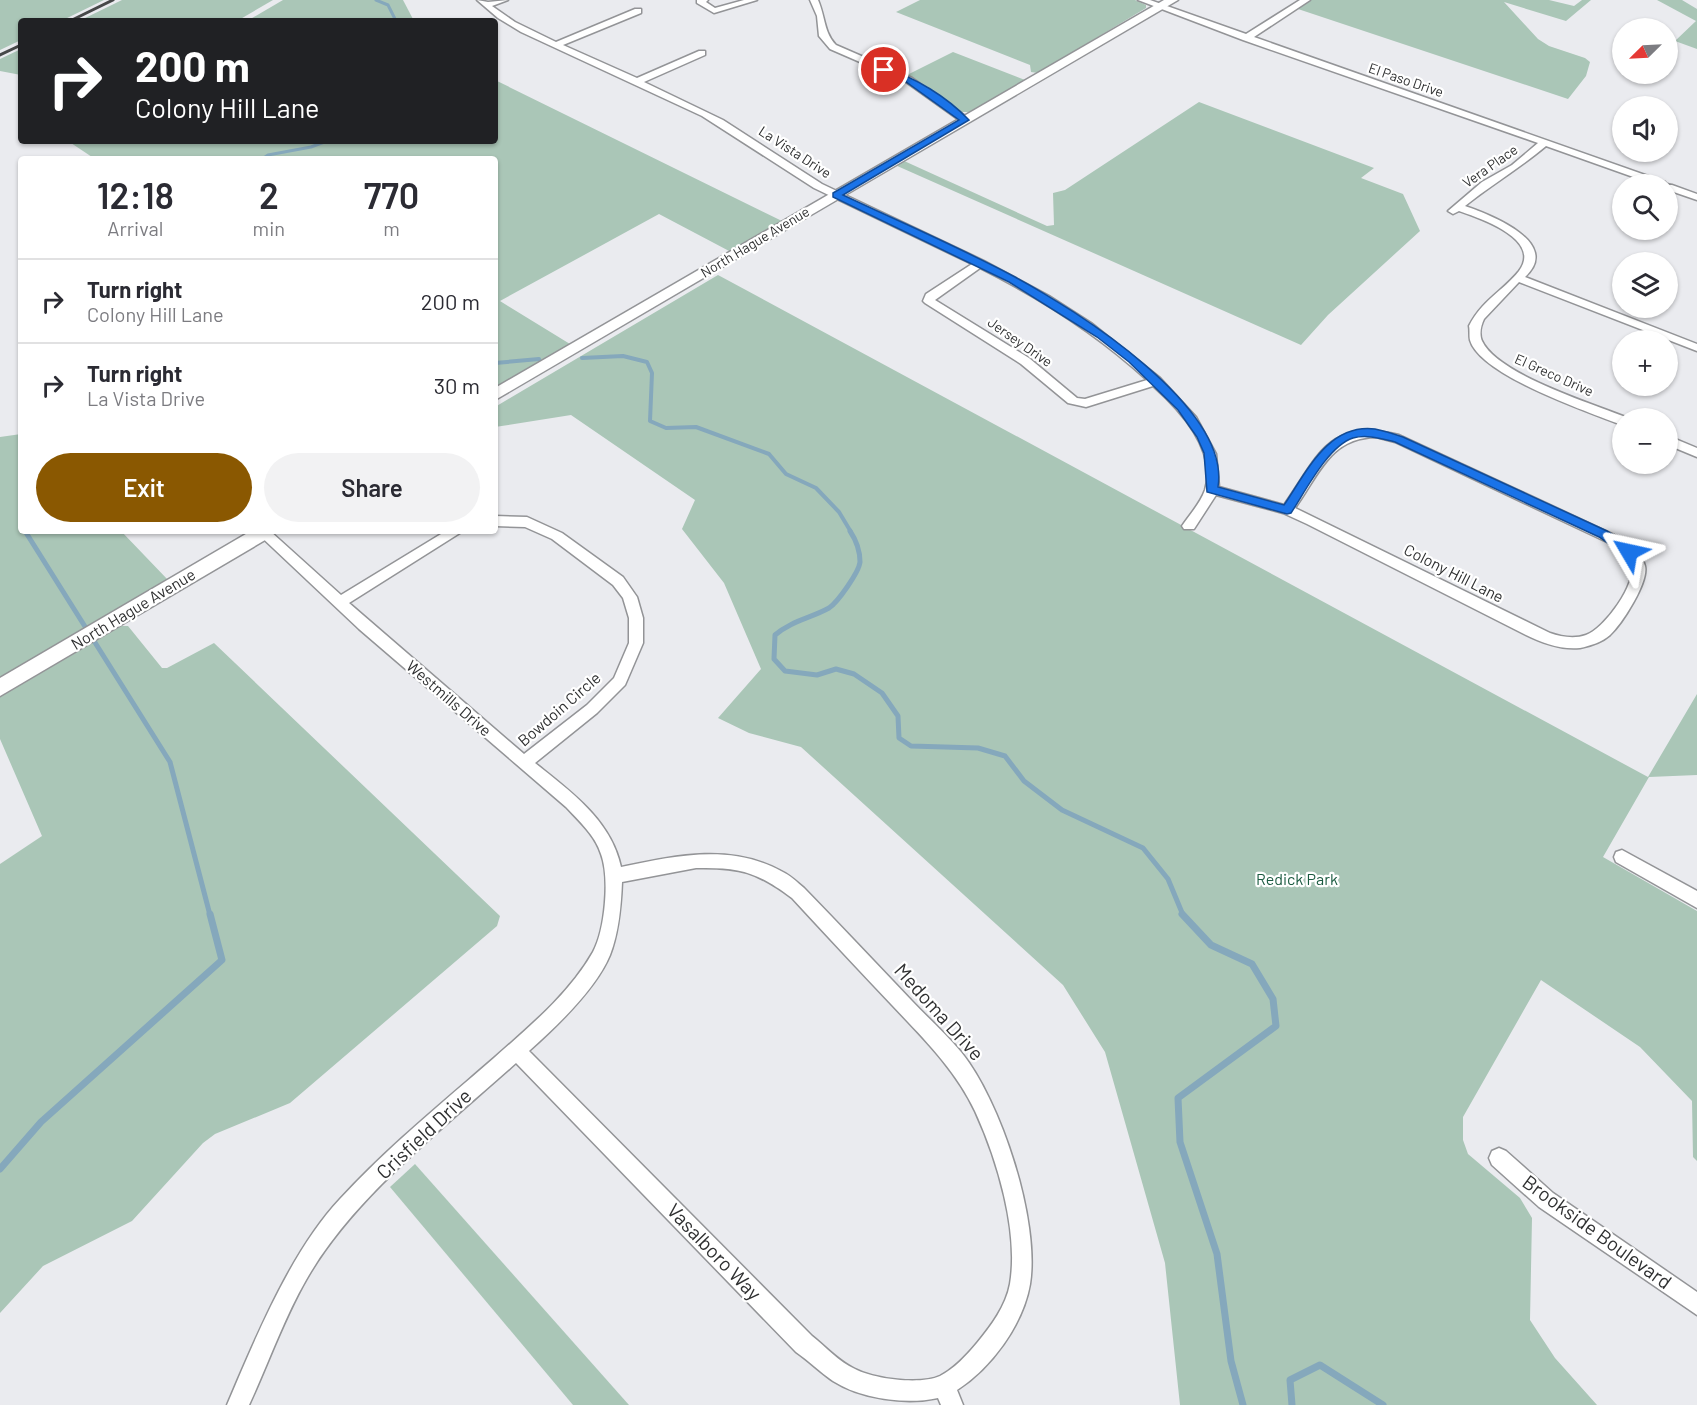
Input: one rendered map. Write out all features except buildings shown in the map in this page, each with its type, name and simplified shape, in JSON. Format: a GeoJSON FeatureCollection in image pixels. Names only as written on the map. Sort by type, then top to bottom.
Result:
{"type":"FeatureCollection","features":[{"type":"Feature","properties":{"kind":"main road","name":"North Hague Avenue"},"geometry":{"type":"LineString","coordinates":[[498,393],[1172,0]]}},
{"type":"Feature","properties":{"kind":"main road","name":"North Hague Avenue"},"geometry":{"type":"LineString","coordinates":[[0,688],[261,534]]}},
{"type":"Feature","properties":{"kind":"street"},"geometry":{"type":"LineString","coordinates":[[484,2],[504,0]]}},
{"type":"Feature","properties":{"kind":"street"},"geometry":{"type":"LineString","coordinates":[[704,0],[700,1],[714,11],[753,0]]}},
{"type":"Feature","properties":{"kind":"street"},"geometry":{"type":"LineString","coordinates":[[814,0],[821,16],[823,36],[833,47],[909,80],[965,120]]}},
{"type":"Feature","properties":{"kind":"street","name":"El Paso Drive"},"geometry":{"type":"LineString","coordinates":[[1142,0],[1632,174]]}},
{"type":"Feature","properties":{"kind":"street"},"geometry":{"type":"LineString","coordinates":[[1246,38],[1306,0]]}},
{"type":"Feature","properties":{"kind":"street","name":"La Vista Drive"},"geometry":{"type":"LineString","coordinates":[[484,2],[519,27],[744,135],[800,177],[1013,280],[1100,335],[1133,359],[1182,407],[1203,436],[1210,453],[1213,480],[1211,489],[1206,501],[1189,526]]}},
{"type":"Feature","properties":{"kind":"street"},"geometry":{"type":"LineString","coordinates":[[557,45],[638,11]]}},
{"type":"Feature","properties":{"kind":"street"},"geometry":{"type":"LineString","coordinates":[[636,82],[702,53]]}},
{"type":"Feature","properties":{"kind":"street","name":"Vera Place"},"geometry":{"type":"LineString","coordinates":[[1517,278],[1529,263],[1526,244],[1504,226],[1454,209],[1486,183],[1515,167],[1544,143]]}},
{"type":"Feature","properties":{"kind":"street"},"geometry":{"type":"LineString","coordinates":[[1678,190],[1697,197]]}},
{"type":"Feature","properties":{"kind":"street","name":"Jersey Drive"},"geometry":{"type":"LineString","coordinates":[[980,263],[930,296],[929,301],[989,336],[1038,370],[1080,404],[1156,381]]}},
{"type":"Feature","properties":{"kind":"street"},"geometry":{"type":"LineString","coordinates":[[1517,278],[1697,348]]}},
{"type":"Feature","properties":{"kind":"street","name":"El Greco Drive"},"geometry":{"type":"LineString","coordinates":[[1517,278],[1475,326],[1475,340],[1479,346],[1492,361],[1509,372],[1612,417]]}},
{"type":"Feature","properties":{"kind":"street","name":"Colony Hill Lane"},"geometry":{"type":"LineString","coordinates":[[1211,489],[1287,510],[1524,628],[1554,640],[1571,643],[1596,637],[1605,631],[1636,583],[1639,572],[1635,559],[1622,545],[1603,534],[1399,440],[1374,433],[1352,434],[1336,443],[1320,461],[1287,510]]}},
{"type":"Feature","properties":{"kind":"street"},"geometry":{"type":"LineString","coordinates":[[1678,444],[1697,453]]}},
{"type":"Feature","properties":{"kind":"street","name":"Bowdoin Circle"},"geometry":{"type":"LineString","coordinates":[[498,521],[527,522],[557,536],[618,581],[630,597],[636,618],[636,643],[620,681],[592,709],[524,763]]}},
{"type":"Feature","properties":{"kind":"street","name":"Westmills Drive"},"geometry":{"type":"LineString","coordinates":[[266,534],[339,603],[572,802],[600,834],[610,855],[614,876]]}},
{"type":"Feature","properties":{"kind":"street"},"geometry":{"type":"LineString","coordinates":[[339,603],[451,534]]}},
{"type":"Feature","properties":{"kind":"street"},"geometry":{"type":"LineString","coordinates":[[1622,857],[1697,900]]}},
{"type":"Feature","properties":{"kind":"street","name":"Medoma Drive"},"geometry":{"type":"LineString","coordinates":[[614,876],[681,862],[723,860],[776,876],[806,902],[955,1059],[970,1079],[998,1142],[1019,1225],[1021,1273],[1017,1298],[1007,1319],[978,1360],[948,1395]]}},
{"type":"Feature","properties":{"kind":"street","name":"Crisfield Drive"},"geometry":{"type":"LineString","coordinates":[[238,1405],[299,1272],[346,1207],[405,1149],[546,1024],[578,989],[602,953],[612,914],[614,876]]}},
{"type":"Feature","properties":{"kind":"street","name":"Vasalboro Way"},"geometry":{"type":"LineString","coordinates":[[516,1050],[804,1344],[848,1377],[884,1388],[948,1395]]}},
{"type":"Feature","properties":{"kind":"street","name":"Brookside Boulevard"},"geometry":{"type":"LineString","coordinates":[[1499,1158],[1546,1200],[1697,1305]]}},
{"type":"Feature","properties":{"kind":"green space"},"geometry":{"type":"Polygon","coordinates":[[[0,0],[104,0],[67,18],[18,18],[18,41],[0,50],[0,0]]]}},
{"type":"Feature","properties":{"kind":"green space"},"geometry":{"type":"Polygon","coordinates":[[[122,0],[273,0],[242,18],[85,18],[122,0]]]}},
{"type":"Feature","properties":{"kind":"green space"},"geometry":{"type":"Polygon","coordinates":[[[283,0],[403,0],[412,18],[252,18],[283,0]]]}},
{"type":"Feature","properties":{"kind":"green space"},"geometry":{"type":"Polygon","coordinates":[[[920,0],[1135,0],[1146,5],[1146,8],[1038,73],[1031,72],[1030,65],[896,12],[920,0]]]}},
{"type":"Feature","properties":{"kind":"green space"},"geometry":{"type":"Polygon","coordinates":[[[1309,0],[1549,0],[1574,6],[1582,0],[1591,0],[1566,21],[1504,2],[1538,39],[1549,46],[1585,58],[1590,62],[1586,76],[1568,99],[1295,8],[1309,0]]]}},
{"type":"Feature","properties":{"kind":"green space"},"geometry":{"type":"Polygon","coordinates":[[[1657,0],[1682,0],[1697,9],[1697,49],[1678,42],[1678,38],[1696,21],[1657,0]]]}},
{"type":"Feature","properties":{"kind":"green space"},"geometry":{"type":"Polygon","coordinates":[[[18,50],[18,74],[0,71],[0,59],[18,50]]]}},
{"type":"Feature","properties":{"kind":"green space"},"geometry":{"type":"Polygon","coordinates":[[[953,52],[1025,80],[970,112],[959,112],[928,87],[905,76],[953,52]]]}},
{"type":"Feature","properties":{"kind":"green space"},"geometry":{"type":"Polygon","coordinates":[[[498,81],[782,221],[731,252],[659,214],[500,301],[570,344],[498,386],[498,156],[90,156],[72,144],[498,144],[498,81]]]}},
{"type":"Feature","properties":{"kind":"green space"},"geometry":{"type":"Polygon","coordinates":[[[1199,102],[1374,168],[1361,178],[1403,194],[1420,231],[1328,315],[1301,345],[895,165],[902,160],[1047,226],[1054,225],[1053,193],[1065,190],[1199,102]]]}},
{"type":"Feature","properties":{"kind":"green space","name":"Redick Park"},"geometry":{"type":"Polygon","coordinates":[[[718,275],[1648,777],[1697,694],[1697,775],[1649,777],[1603,857],[1697,911],[1697,1161],[1693,1157],[1692,1101],[1640,1047],[1541,980],[1463,1117],[1463,1140],[1468,1154],[1520,1198],[1532,1218],[1530,1320],[1555,1358],[1597,1405],[1180,1405],[1165,1263],[1105,1052],[1063,985],[801,747],[749,733],[718,718],[761,669],[724,583],[682,529],[695,500],[571,415],[498,427],[498,405],[718,275]]]}},
{"type":"Feature","properties":{"kind":"green space"},"geometry":{"type":"Polygon","coordinates":[[[18,434],[18,534],[124,534],[168,580],[0,678],[0,437],[18,434]]]}},
{"type":"Feature","properties":{"kind":"green space"},"geometry":{"type":"Polygon","coordinates":[[[121,626],[128,626],[162,668],[167,668],[214,643],[500,916],[497,926],[290,1103],[215,1134],[203,1143],[132,1221],[43,1266],[0,1313],[0,864],[42,836],[0,739],[0,697],[121,626]]]}},
{"type":"Feature","properties":{"kind":"green space"},"geometry":{"type":"Polygon","coordinates":[[[415,1164],[629,1405],[573,1405],[390,1187],[415,1164]]]}},
{"type":"Feature","properties":{"kind":"waterway"},"geometry":{"type":"LineString","coordinates":[[376,0],[388,5],[394,18]]}},
{"type":"Feature","properties":{"kind":"waterway"},"geometry":{"type":"LineString","coordinates":[[266,156],[319,144]]}},
{"type":"Feature","properties":{"kind":"waterway"},"geometry":{"type":"LineString","coordinates":[[582,358],[623,356],[647,362],[652,373],[650,421],[666,428],[696,427],[769,454],[786,474],[816,488],[839,512],[851,532]]}},
{"type":"Feature","properties":{"kind":"waterway"},"geometry":{"type":"LineString","coordinates":[[498,363],[539,359]]}},
{"type":"Feature","properties":{"kind":"waterway"},"geometry":{"type":"LineString","coordinates":[[850,531],[860,558],[859,567],[852,579],[829,608],[788,626],[775,635],[774,659],[785,671],[817,675],[836,669],[854,674],[882,693],[898,716],[899,738],[911,746],[978,748],[1005,756],[1024,781],[1062,810],[1143,848],[1168,879],[1183,915]]}},
{"type":"Feature","properties":{"kind":"waterway"},"geometry":{"type":"LineString","coordinates":[[27,534],[170,762],[210,915]]}},
{"type":"Feature","properties":{"kind":"waterway"},"geometry":{"type":"LineString","coordinates":[[0,1169],[41,1122],[222,960],[210,914]]}},
{"type":"Feature","properties":{"kind":"waterway"},"geometry":{"type":"LineString","coordinates":[[1182,914],[1211,945],[1252,964],[1273,999],[1276,1026],[1178,1098],[1180,1142],[1217,1254],[1231,1361],[1243,1405]]}},
{"type":"Feature","properties":{"kind":"waterway"},"geometry":{"type":"LineString","coordinates":[[1292,1405],[1290,1380],[1320,1365],[1383,1405]]}},
{"type":"Feature","properties":{"kind":"railway"},"geometry":{"type":"LineString","coordinates":[[76,18],[113,0]]}},
{"type":"Feature","properties":{"kind":"railway"},"geometry":{"type":"LineString","coordinates":[[0,55],[18,46]]}},
{"type":"Feature","properties":{"kind":"route"},"geometry":{"type":"LineString","coordinates":[[884,70],[909,80],[965,120],[836,195],[1013,280],[1065,311],[1133,359],[1182,407],[1203,436],[1210,453],[1213,480],[1211,489],[1287,510],[1320,461],[1336,443],[1352,434],[1374,433],[1399,440],[1612,538],[1629,552]]}}]}
